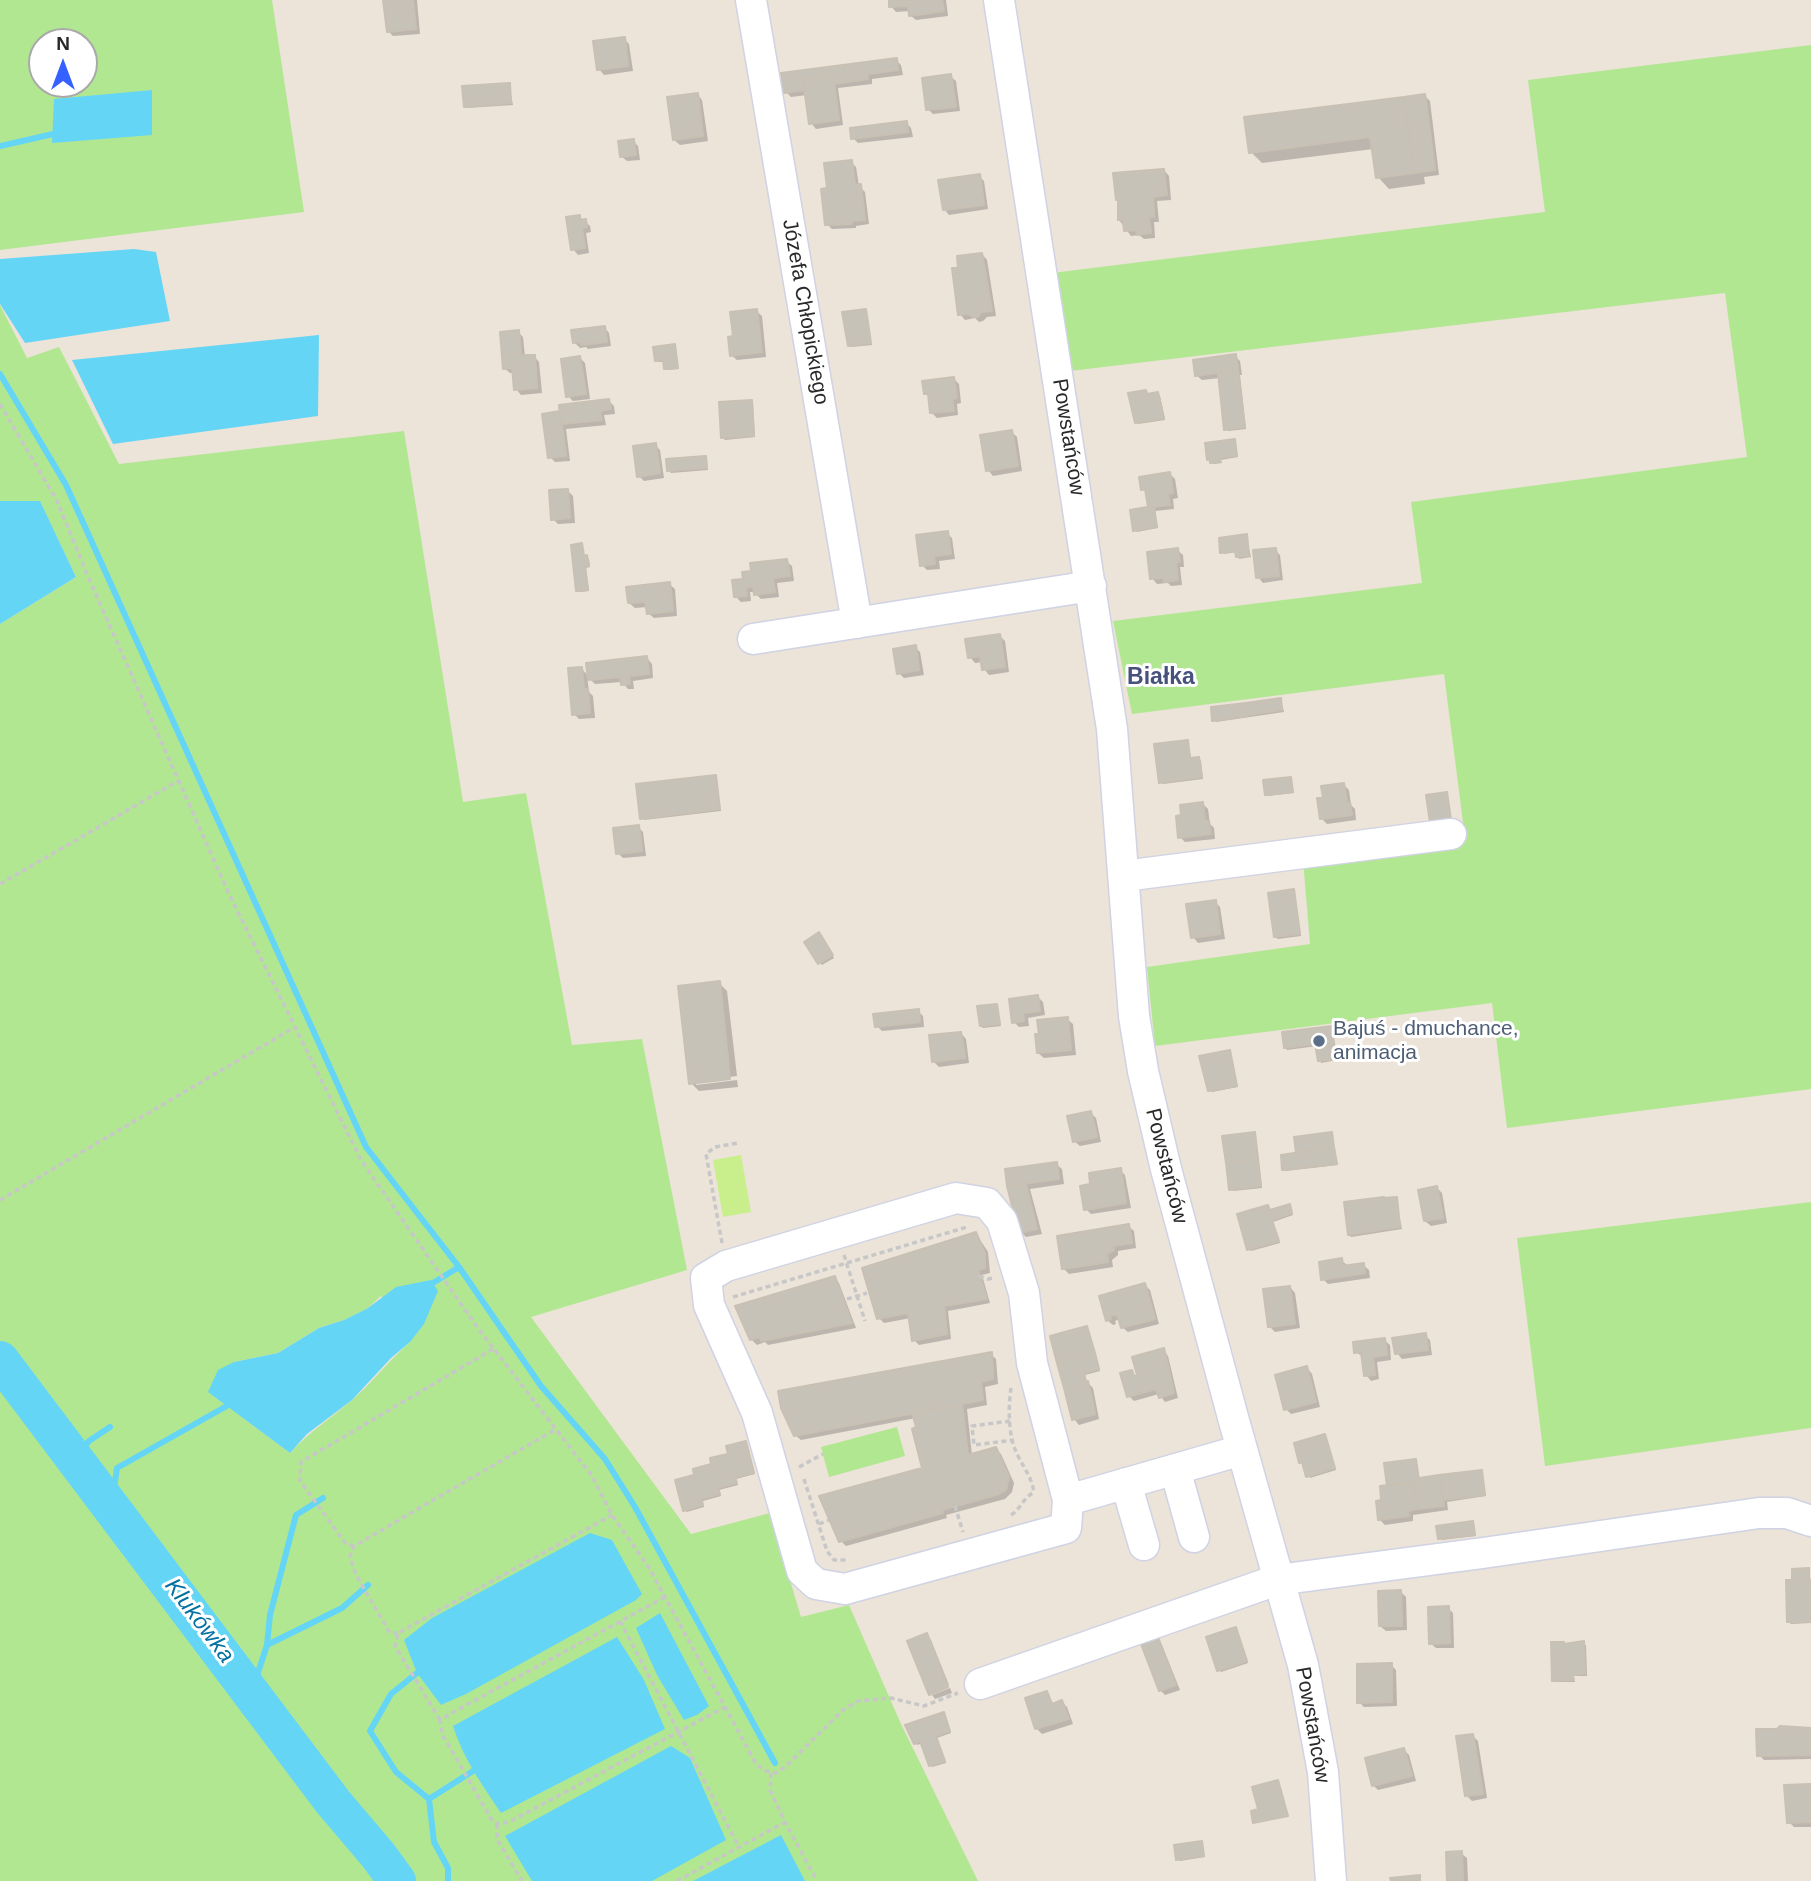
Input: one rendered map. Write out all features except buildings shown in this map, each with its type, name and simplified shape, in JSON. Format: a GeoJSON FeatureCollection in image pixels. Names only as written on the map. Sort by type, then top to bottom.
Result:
{"type":"FeatureCollection","features":[{"type":"Feature","properties":{"kind":"street","name":"Józefa Chłopickiego"},"geometry":{"type":"LineString","coordinates":[[751,0],[857,623]]}},
{"type":"Feature","properties":{"kind":"street","name":"Powstańców"},"geometry":{"type":"LineString","coordinates":[[999,0],[1112,729],[1134,1016],[1143,1071],[1166,1169],[1241,1450],[1303,1665],[1317,1732],[1331,1881]]}},
{"type":"Feature","properties":{"kind":"street"},"geometry":{"type":"LineString","coordinates":[[754,639],[1091,586]]}},
{"type":"Feature","properties":{"kind":"street"},"geometry":{"type":"LineString","coordinates":[[1124,876],[1451,834]]}},
{"type":"Feature","properties":{"kind":"street"},"geometry":{"type":"LineString","coordinates":[[956,1198],[987,1203],[1002,1221],[1024,1293],[1032,1363],[1066,1492],[1066,1528],[845,1589],[816,1584],[802,1571],[757,1413],[709,1305],[706,1279],[726,1266],[837,1233],[956,1198]]}},
{"type":"Feature","properties":{"kind":"street"},"geometry":{"type":"LineString","coordinates":[[1066,1492],[1126,1483],[1241,1450]]}},
{"type":"Feature","properties":{"kind":"street"},"geometry":{"type":"LineString","coordinates":[[1175,1469],[1194,1537]]}},
{"type":"Feature","properties":{"kind":"street"},"geometry":{"type":"LineString","coordinates":[[1126,1483],[1144,1545]]}},
{"type":"Feature","properties":{"kind":"street"},"geometry":{"type":"LineString","coordinates":[[980,1684],[1277,1580],[1759,1513],[1787,1513],[1811,1521]]}},
{"type":"Feature","properties":{"kind":"path"},"geometry":{"type":"LineString","coordinates":[[0,404],[57,501],[228,892],[361,1160],[494,1349],[592,1476],[612,1515],[649,1568],[755,1762],[763,1770],[776,1773],[843,1710],[858,1700],[891,1698],[924,1706],[980,1684]]}},
{"type":"Feature","properties":{"kind":"path"},"geometry":{"type":"LineString","coordinates":[[0,884],[178,781]]}},
{"type":"Feature","properties":{"kind":"path"},"geometry":{"type":"LineString","coordinates":[[0,1200],[295,1027]]}},
{"type":"Feature","properties":{"kind":"path"},"geometry":{"type":"LineString","coordinates":[[726,1266],[706,1154],[715,1147],[738,1143]]}},
{"type":"Feature","properties":{"kind":"path"},"geometry":{"type":"LineString","coordinates":[[709,1305],[973,1225]]}},
{"type":"Feature","properties":{"kind":"path"},"geometry":{"type":"LineString","coordinates":[[837,1233],[865,1321]]}},
{"type":"Feature","properties":{"kind":"path"},"geometry":{"type":"LineString","coordinates":[[847,1298],[867,1293]]}},
{"type":"Feature","properties":{"kind":"path"},"geometry":{"type":"LineString","coordinates":[[354,1546],[346,1544],[300,1481],[301,1462],[494,1349]]}},
{"type":"Feature","properties":{"kind":"path"},"geometry":{"type":"LineString","coordinates":[[1010,1421],[972,1426],[974,1445],[1014,1440]]}},
{"type":"Feature","properties":{"kind":"path"},"geometry":{"type":"LineString","coordinates":[[556,1429],[354,1546],[350,1557],[356,1575],[390,1633],[398,1633],[612,1515]]}},
{"type":"Feature","properties":{"kind":"path"},"geometry":{"type":"LineString","coordinates":[[966,1436],[973,1436]]}},
{"type":"Feature","properties":{"kind":"path"},"geometry":{"type":"LineString","coordinates":[[799,1467],[822,1454]]}},
{"type":"Feature","properties":{"kind":"path"},"geometry":{"type":"LineString","coordinates":[[999,1518],[1018,1511],[1030,1494],[1066,1492]]}},
{"type":"Feature","properties":{"kind":"path"},"geometry":{"type":"LineString","coordinates":[[819,1524],[829,1520]]}},
{"type":"Feature","properties":{"kind":"path"},"geometry":{"type":"LineString","coordinates":[[962,1529],[974,1525]]}},
{"type":"Feature","properties":{"kind":"path"},"geometry":{"type":"LineString","coordinates":[[848,1561],[860,1557]]}},
{"type":"Feature","properties":{"kind":"path"},"geometry":{"type":"LineString","coordinates":[[440,1721],[665,1597]]}},
{"type":"Feature","properties":{"kind":"path"},"geometry":{"type":"LineString","coordinates":[[621,1621],[739,1847]]}},
{"type":"Feature","properties":{"kind":"path"},"geometry":{"type":"LineString","coordinates":[[398,1633],[395,1646],[440,1721],[442,1734],[493,1822],[497,1824],[509,1822],[725,1707]]}},
{"type":"Feature","properties":{"kind":"path"},"geometry":{"type":"LineString","coordinates":[[771,1773],[770,1790],[817,1881]]}},
{"type":"Feature","properties":{"kind":"path"},"geometry":{"type":"LineString","coordinates":[[677,1881],[785,1822]]}},
{"type":"Feature","properties":{"kind":"path"},"geometry":{"type":"LineString","coordinates":[[497,1824],[497,1839],[522,1881]]}},
{"type":"Feature","properties":{"kind":"green space"},"geometry":{"type":"Polygon","coordinates":[[[0,0],[272,0],[304,212],[0,250],[0,0]]]}},
{"type":"Feature","properties":{"kind":"green space"},"geometry":{"type":"Polygon","coordinates":[[[1811,45],[1811,1089],[1507,1128],[1492,1003],[1155,1046],[1147,967],[1310,944],[1303,860],[1465,838],[1444,674],[1132,714],[1113,621],[1422,583],[1411,502],[1747,457],[1725,293],[1070,371],[1052,273],[1545,212],[1528,80],[1811,45]]]}},
{"type":"Feature","properties":{"kind":"green space"},"geometry":{"type":"Polygon","coordinates":[[[0,305],[27,358],[59,347],[119,464],[404,431],[463,802],[526,793],[572,1045],[642,1039],[687,1270],[531,1317],[691,1534],[770,1513],[801,1617],[849,1605],[901,1724],[978,1881],[0,1881],[0,624],[76,577],[40,502],[0,501],[0,305]],[[381,1296],[368,1308],[319,1328],[278,1353],[234,1362],[209,1392],[290,1453],[360,1393],[410,1342],[381,1296]]]}},
{"type":"Feature","properties":{"kind":"green space"},"geometry":{"type":"Polygon","coordinates":[[[741,1155],[751,1212],[723,1217],[713,1160],[741,1155]]]}},
{"type":"Feature","properties":{"kind":"green space"},"geometry":{"type":"Polygon","coordinates":[[[1811,1202],[1811,1428],[1545,1466],[1517,1238],[1811,1202]]]}},
{"type":"Feature","properties":{"kind":"green space"},"geometry":{"type":"Polygon","coordinates":[[[897,1427],[905,1456],[829,1477],[821,1447],[897,1427]]]}},
{"type":"Feature","properties":{"kind":"water"},"geometry":{"type":"Polygon","coordinates":[[[152,90],[152,135],[52,143],[54,99],[98,98],[98,95],[152,90]]]}},
{"type":"Feature","properties":{"kind":"water"},"geometry":{"type":"Polygon","coordinates":[[[134,249],[156,252],[170,321],[25,343],[0,304],[0,259],[134,249]]]}},
{"type":"Feature","properties":{"kind":"water"},"geometry":{"type":"Polygon","coordinates":[[[319,335],[318,416],[113,444],[72,360],[319,335]]]}},
{"type":"Feature","properties":{"kind":"water"},"geometry":{"type":"Polygon","coordinates":[[[0,501],[40,501],[76,577],[0,624],[0,501]]]}},
{"type":"Feature","properties":{"kind":"water"},"geometry":{"type":"Polygon","coordinates":[[[431,1280],[438,1291],[424,1324],[410,1342],[391,1358],[352,1400],[307,1434],[290,1453],[208,1392],[218,1370],[234,1362],[278,1353],[319,1328],[368,1308],[396,1287],[431,1280]]]}},
{"type":"Feature","properties":{"kind":"water"},"geometry":{"type":"Polygon","coordinates":[[[590,1533],[612,1540],[642,1594],[636,1600],[466,1694],[441,1705],[417,1673],[404,1640],[432,1618],[590,1533]]]}},
{"type":"Feature","properties":{"kind":"water"},"geometry":{"type":"Polygon","coordinates":[[[660,1613],[709,1706],[684,1720],[657,1675],[636,1628],[660,1613]]]}},
{"type":"Feature","properties":{"kind":"water"},"geometry":{"type":"Polygon","coordinates":[[[617,1637],[644,1680],[665,1729],[501,1813],[480,1782],[453,1726],[617,1637]]]}},
{"type":"Feature","properties":{"kind":"water"},"geometry":{"type":"Polygon","coordinates":[[[671,1746],[690,1758],[726,1840],[652,1881],[532,1881],[505,1836],[671,1746]]]}},
{"type":"Feature","properties":{"kind":"water"},"geometry":{"type":"Polygon","coordinates":[[[781,1835],[805,1881],[693,1881],[781,1835]]]}},
{"type":"Feature","properties":{"kind":"waterway"},"geometry":{"type":"LineString","coordinates":[[0,146],[53,134]]}},
{"type":"Feature","properties":{"kind":"waterway"},"geometry":{"type":"LineString","coordinates":[[0,374],[66,485],[366,1147],[459,1267],[541,1386],[605,1459],[635,1507],[775,1763]]}},
{"type":"Feature","properties":{"kind":"waterway"},"geometry":{"type":"LineString","coordinates":[[428,1286],[459,1267]]}},
{"type":"Feature","properties":{"kind":"waterway","name":"Klukówka"},"geometry":{"type":"LineString","coordinates":[[0,1360],[333,1802],[397,1881]]}},
{"type":"Feature","properties":{"kind":"waterway"},"geometry":{"type":"LineString","coordinates":[[111,1509],[117,1468],[232,1403]]}},
{"type":"Feature","properties":{"kind":"waterway"},"geometry":{"type":"LineString","coordinates":[[74,1459],[89,1441],[110,1427]]}},
{"type":"Feature","properties":{"kind":"waterway"},"geometry":{"type":"LineString","coordinates":[[251,1694],[267,1645],[270,1615],[296,1515],[323,1498]]}},
{"type":"Feature","properties":{"kind":"waterway"},"geometry":{"type":"LineString","coordinates":[[267,1645],[342,1608],[368,1585]]}},
{"type":"Feature","properties":{"kind":"waterway"},"geometry":{"type":"LineString","coordinates":[[417,1673],[391,1694],[370,1731],[396,1772],[429,1799],[434,1842],[448,1868],[448,1881]]}},
{"type":"Feature","properties":{"kind":"waterway"},"geometry":{"type":"LineString","coordinates":[[429,1799],[473,1771]]}},
{"type":"Feature","properties":{"kind":"place","name":"Bajuś - dmuchance, animacja"},"geometry":{"type":"Point","coordinates":[1319,1041]}},
{"type":"Feature","properties":{"kind":"district","name":"Białka"},"geometry":{"type":"Point","coordinates":[1161,678]}}]}
